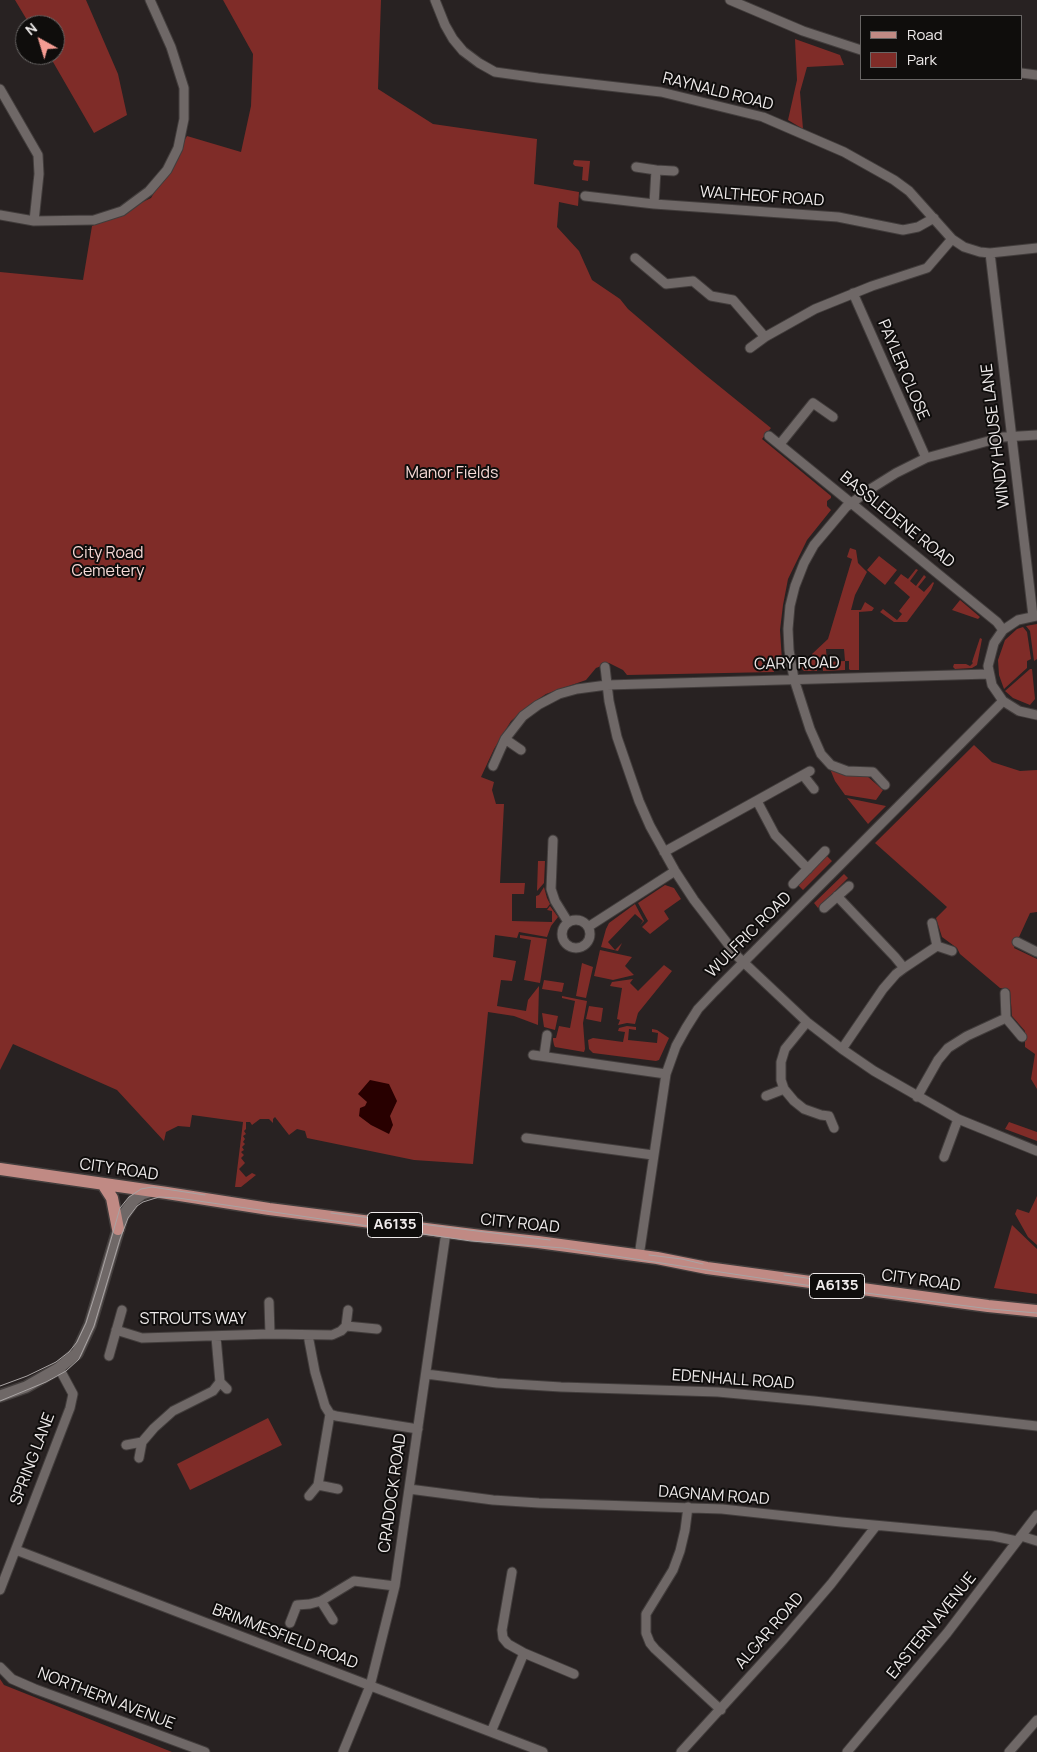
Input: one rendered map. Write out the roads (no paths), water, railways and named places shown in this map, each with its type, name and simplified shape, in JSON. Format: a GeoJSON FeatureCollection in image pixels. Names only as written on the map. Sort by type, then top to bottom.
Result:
{"type":"FeatureCollection","features":[{"type":"Feature","properties":{"kind":"main road","name":"CITY ROAD"},"geometry":{"type":"LineString","coordinates":[[0,1169],[269,1209],[538,1242],[707,1268],[1037,1311]]}},
{"type":"Feature","properties":{"kind":"main road"},"geometry":{"type":"LineString","coordinates":[[103,1184],[113,1201],[118,1229]]}},
{"type":"Feature","properties":{"kind":"street"},"geometry":{"type":"LineString","coordinates":[[0,214],[34,221],[94,220],[122,211],[149,191],[167,170],[178,148],[184,118],[184,88],[171,47],[150,0]]}},
{"type":"Feature","properties":{"kind":"street","name":"RAYNALD ROAD"},"geometry":{"type":"LineString","coordinates":[[435,0],[444,24],[453,39],[463,51],[478,63],[495,72],[547,80],[661,92],[762,117],[844,152],[894,180],[909,192],[952,239],[969,249],[990,253],[1037,248]]}},
{"type":"Feature","properties":{"kind":"street"},"geometry":{"type":"LineString","coordinates":[[730,0],[803,31],[860,50]]}},
{"type":"Feature","properties":{"kind":"street"},"geometry":{"type":"LineString","coordinates":[[1022,73],[1037,75]]}},
{"type":"Feature","properties":{"kind":"street"},"geometry":{"type":"LineString","coordinates":[[0,89],[38,155],[39,174],[34,221]]}},
{"type":"Feature","properties":{"kind":"street"},"geometry":{"type":"LineString","coordinates":[[636,167],[674,170]]}},
{"type":"Feature","properties":{"kind":"street"},"geometry":{"type":"LineString","coordinates":[[654,204],[656,170]]}},
{"type":"Feature","properties":{"kind":"street","name":"WALTHEOF ROAD"},"geometry":{"type":"LineString","coordinates":[[585,196],[654,204],[838,217],[903,230],[918,227],[934,218]]}},
{"type":"Feature","properties":{"kind":"street"},"geometry":{"type":"LineString","coordinates":[[750,348],[765,337],[816,309],[927,268],[952,239]]}},
{"type":"Feature","properties":{"kind":"street","name":"WINDY HOUSE LANE"},"geometry":{"type":"LineString","coordinates":[[990,253],[1011,436],[1035,616]]}},
{"type":"Feature","properties":{"kind":"street"},"geometry":{"type":"LineString","coordinates":[[635,258],[666,284],[693,281],[711,296],[733,300],[765,337]]}},
{"type":"Feature","properties":{"kind":"street","name":"PAYLER CLOSE"},"geometry":{"type":"LineString","coordinates":[[853,294],[926,458]]}},
{"type":"Feature","properties":{"kind":"street"},"geometry":{"type":"LineString","coordinates":[[780,444],[813,403],[833,417]]}},
{"type":"Feature","properties":{"kind":"street"},"geometry":{"type":"LineString","coordinates":[[886,785],[873,772],[847,771],[831,765],[821,754],[810,729],[794,679],[789,650],[788,629],[790,606],[804,563],[814,544],[852,502],[896,473],[926,458],[1003,437],[1037,435]]}},
{"type":"Feature","properties":{"kind":"street","name":"BASSLEDENE ROAD"},"geometry":{"type":"LineString","coordinates":[[769,436],[997,622],[1003,630]]}},
{"type":"Feature","properties":{"kind":"street"},"geometry":{"type":"LineString","coordinates":[[1035,616],[1018,620],[1003,630],[994,644],[989,658],[989,674],[995,690],[1003,701],[1019,711],[1037,715]]}},
{"type":"Feature","properties":{"kind":"street"},"geometry":{"type":"LineString","coordinates":[[605,667],[617,737],[639,801],[675,871],[712,926],[743,962],[807,1022],[874,1071],[958,1119],[1037,1151]]}},
{"type":"Feature","properties":{"kind":"street","name":"CARY ROAD"},"geometry":{"type":"LineString","coordinates":[[492,766],[506,739],[523,716],[538,705],[559,694],[577,689],[607,684],[989,674]]}},
{"type":"Feature","properties":{"kind":"street","name":"WULFRIC ROAD"},"geometry":{"type":"LineString","coordinates":[[638,1256],[666,1074],[676,1046],[698,1009],[1003,701]]}},
{"type":"Feature","properties":{"kind":"street"},"geometry":{"type":"LineString","coordinates":[[506,739],[521,750]]}},
{"type":"Feature","properties":{"kind":"street"},"geometry":{"type":"LineString","coordinates":[[664,852],[807,773],[814,789]]}},
{"type":"Feature","properties":{"kind":"street"},"geometry":{"type":"LineString","coordinates":[[757,802],[776,835],[808,869]]}},
{"type":"Feature","properties":{"kind":"street"},"geometry":{"type":"LineString","coordinates":[[553,840],[551,889],[568,922]]}},
{"type":"Feature","properties":{"kind":"street"},"geometry":{"type":"LineString","coordinates":[[792,884],[825,851]]}},
{"type":"Feature","properties":{"kind":"street"},"geometry":{"type":"LineString","coordinates":[[588,927],[675,871]]}},
{"type":"Feature","properties":{"kind":"street"},"geometry":{"type":"LineString","coordinates":[[824,908],[849,886]]}},
{"type":"Feature","properties":{"kind":"street"},"geometry":{"type":"LineString","coordinates":[[837,896],[896,957],[904,968]]}},
{"type":"Feature","properties":{"kind":"street"},"geometry":{"type":"LineString","coordinates":[[579,921],[588,927],[590,935],[587,942],[581,947],[573,948],[566,944],[562,936],[563,929],[568,922],[579,921]]}},
{"type":"Feature","properties":{"kind":"street"},"geometry":{"type":"LineString","coordinates":[[932,923],[938,946]]}},
{"type":"Feature","properties":{"kind":"street"},"geometry":{"type":"LineString","coordinates":[[1017,942],[1037,952]]}},
{"type":"Feature","properties":{"kind":"street"},"geometry":{"type":"LineString","coordinates":[[842,1049],[883,989],[896,974],[938,946]]}},
{"type":"Feature","properties":{"kind":"street"},"geometry":{"type":"LineString","coordinates":[[938,946],[952,951]]}},
{"type":"Feature","properties":{"kind":"street"},"geometry":{"type":"LineString","coordinates":[[1005,993],[1006,1018],[1022,1037]]}},
{"type":"Feature","properties":{"kind":"street"},"geometry":{"type":"LineString","coordinates":[[917,1097],[938,1060],[948,1048],[967,1036],[1006,1018]]}},
{"type":"Feature","properties":{"kind":"street"},"geometry":{"type":"LineString","coordinates":[[807,1022],[785,1050],[781,1062],[781,1080],[784,1089],[794,1101],[804,1109],[829,1116],[834,1128]]}},
{"type":"Feature","properties":{"kind":"street"},"geometry":{"type":"LineString","coordinates":[[544,1056],[547,1036]]}},
{"type":"Feature","properties":{"kind":"street"},"geometry":{"type":"LineString","coordinates":[[533,1055],[666,1074]]}},
{"type":"Feature","properties":{"kind":"street"},"geometry":{"type":"LineString","coordinates":[[766,1096],[784,1089]]}},
{"type":"Feature","properties":{"kind":"street"},"geometry":{"type":"LineString","coordinates":[[944,1157],[958,1119]]}},
{"type":"Feature","properties":{"kind":"street"},"geometry":{"type":"LineString","coordinates":[[526,1138],[653,1155]]}},
{"type":"Feature","properties":{"kind":"street"},"geometry":{"type":"LineString","coordinates":[[0,1396],[26,1386],[63,1365],[77,1352],[90,1325],[122,1216],[130,1204],[142,1194],[152,1191]]}},
{"type":"Feature","properties":{"kind":"street","name":"CRADOCK ROAD"},"geometry":{"type":"LineString","coordinates":[[343,1752],[370,1686],[395,1586],[446,1232]]}},
{"type":"Feature","properties":{"kind":"street","name":"STROUTS WAY"},"geometry":{"type":"LineString","coordinates":[[269,1302],[270,1334]]}},
{"type":"Feature","properties":{"kind":"street","name":"STROUTS WAY"},"geometry":{"type":"LineString","coordinates":[[109,1356],[122,1310]]}},
{"type":"Feature","properties":{"kind":"street"},"geometry":{"type":"LineString","coordinates":[[346,1326],[348,1310]]}},
{"type":"Feature","properties":{"kind":"street","name":"STROUTS WAY"},"geometry":{"type":"LineString","coordinates":[[116,1330],[142,1338],[270,1334],[332,1335],[341,1331],[346,1326],[377,1329]]}},
{"type":"Feature","properties":{"kind":"street"},"geometry":{"type":"LineString","coordinates":[[308,1335],[315,1372],[325,1406],[330,1414],[418,1428]]}},
{"type":"Feature","properties":{"kind":"street"},"geometry":{"type":"LineString","coordinates":[[216,1336],[220,1382],[227,1389]]}},
{"type":"Feature","properties":{"kind":"street","name":"SPRING LANE"},"geometry":{"type":"LineString","coordinates":[[0,1590],[70,1408],[73,1394],[63,1365]]}},
{"type":"Feature","properties":{"kind":"street","name":"EDENHALL ROAD"},"geometry":{"type":"LineString","coordinates":[[426,1374],[497,1384],[718,1392],[1037,1426]]}},
{"type":"Feature","properties":{"kind":"street"},"geometry":{"type":"LineString","coordinates":[[139,1458],[142,1442],[154,1428],[173,1412],[213,1391],[220,1382]]}},
{"type":"Feature","properties":{"kind":"street"},"geometry":{"type":"LineString","coordinates":[[309,1496],[318,1485],[330,1414]]}},
{"type":"Feature","properties":{"kind":"street"},"geometry":{"type":"LineString","coordinates":[[126,1444],[142,1442]]}},
{"type":"Feature","properties":{"kind":"street"},"geometry":{"type":"LineString","coordinates":[[318,1485],[338,1489]]}},
{"type":"Feature","properties":{"kind":"street","name":"DAGNAM ROAD"},"geometry":{"type":"LineString","coordinates":[[409,1489],[493,1500],[539,1503],[722,1509],[1037,1541]]}},
{"type":"Feature","properties":{"kind":"street"},"geometry":{"type":"LineString","coordinates":[[688,1507],[680,1550],[672,1570],[646,1614],[646,1633],[655,1649],[721,1710]]}},
{"type":"Feature","properties":{"kind":"street","name":"EASTERN AVENUE"},"geometry":{"type":"LineString","coordinates":[[847,1752],[947,1634],[1037,1515]]}},
{"type":"Feature","properties":{"kind":"street","name":"ALGAR ROAD"},"geometry":{"type":"LineString","coordinates":[[681,1752],[721,1710],[825,1591],[876,1526]]}},
{"type":"Feature","properties":{"kind":"street","name":"BRIMMESFIELD ROAD"},"geometry":{"type":"LineString","coordinates":[[16,1550],[543,1752]]}},
{"type":"Feature","properties":{"kind":"street"},"geometry":{"type":"LineString","coordinates":[[512,1572],[502,1630],[503,1638],[508,1644],[524,1653],[574,1674]]}},
{"type":"Feature","properties":{"kind":"street"},"geometry":{"type":"LineString","coordinates":[[290,1623],[297,1605],[321,1601],[354,1581],[395,1586]]}},
{"type":"Feature","properties":{"kind":"street"},"geometry":{"type":"LineString","coordinates":[[321,1601],[333,1620]]}},
{"type":"Feature","properties":{"kind":"street"},"geometry":{"type":"LineString","coordinates":[[491,1732],[524,1653]]}},
{"type":"Feature","properties":{"kind":"street","name":"NORTHERN AVENUE"},"geometry":{"type":"LineString","coordinates":[[0,1667],[12,1679],[35,1689],[205,1752]]}},
{"type":"Feature","properties":{"kind":"street"},"geometry":{"type":"LineString","coordinates":[[1009,1752],[1037,1720]]}},
{"type":"Feature","properties":{"kind":"tram line"},"geometry":{"type":"LineString","coordinates":[[0,1386],[56,1362],[69,1352],[77,1342],[86,1323],[120,1208],[129,1197],[141,1189],[152,1187],[205,1195]]}},
{"type":"Feature","properties":{"kind":"tram line"},"geometry":{"type":"LineString","coordinates":[[0,1401],[46,1382],[66,1371],[79,1359],[94,1326],[128,1218],[137,1206],[159,1197],[178,1198],[471,1241],[563,1248],[812,1286],[990,1309],[1037,1313]]}},
{"type":"Feature","properties":{"kind":"tram line"},"geometry":{"type":"LineString","coordinates":[[331,1213],[550,1240]]}},
{"type":"Feature","properties":{"kind":"tram line"},"geometry":{"type":"LineString","coordinates":[[649,1255],[703,1264]]}},
{"type":"Feature","properties":{"kind":"tram line"},"geometry":{"type":"LineString","coordinates":[[784,1275],[851,1284]]}},
{"type":"Feature","properties":{"kind":"park label","name":"Manor Fields"},"geometry":{"type":"Point","coordinates":[452,474]}},
{"type":"Feature","properties":{"kind":"park label","name":"City Road Cemetery"},"geometry":{"type":"Point","coordinates":[108,563]}}]}
